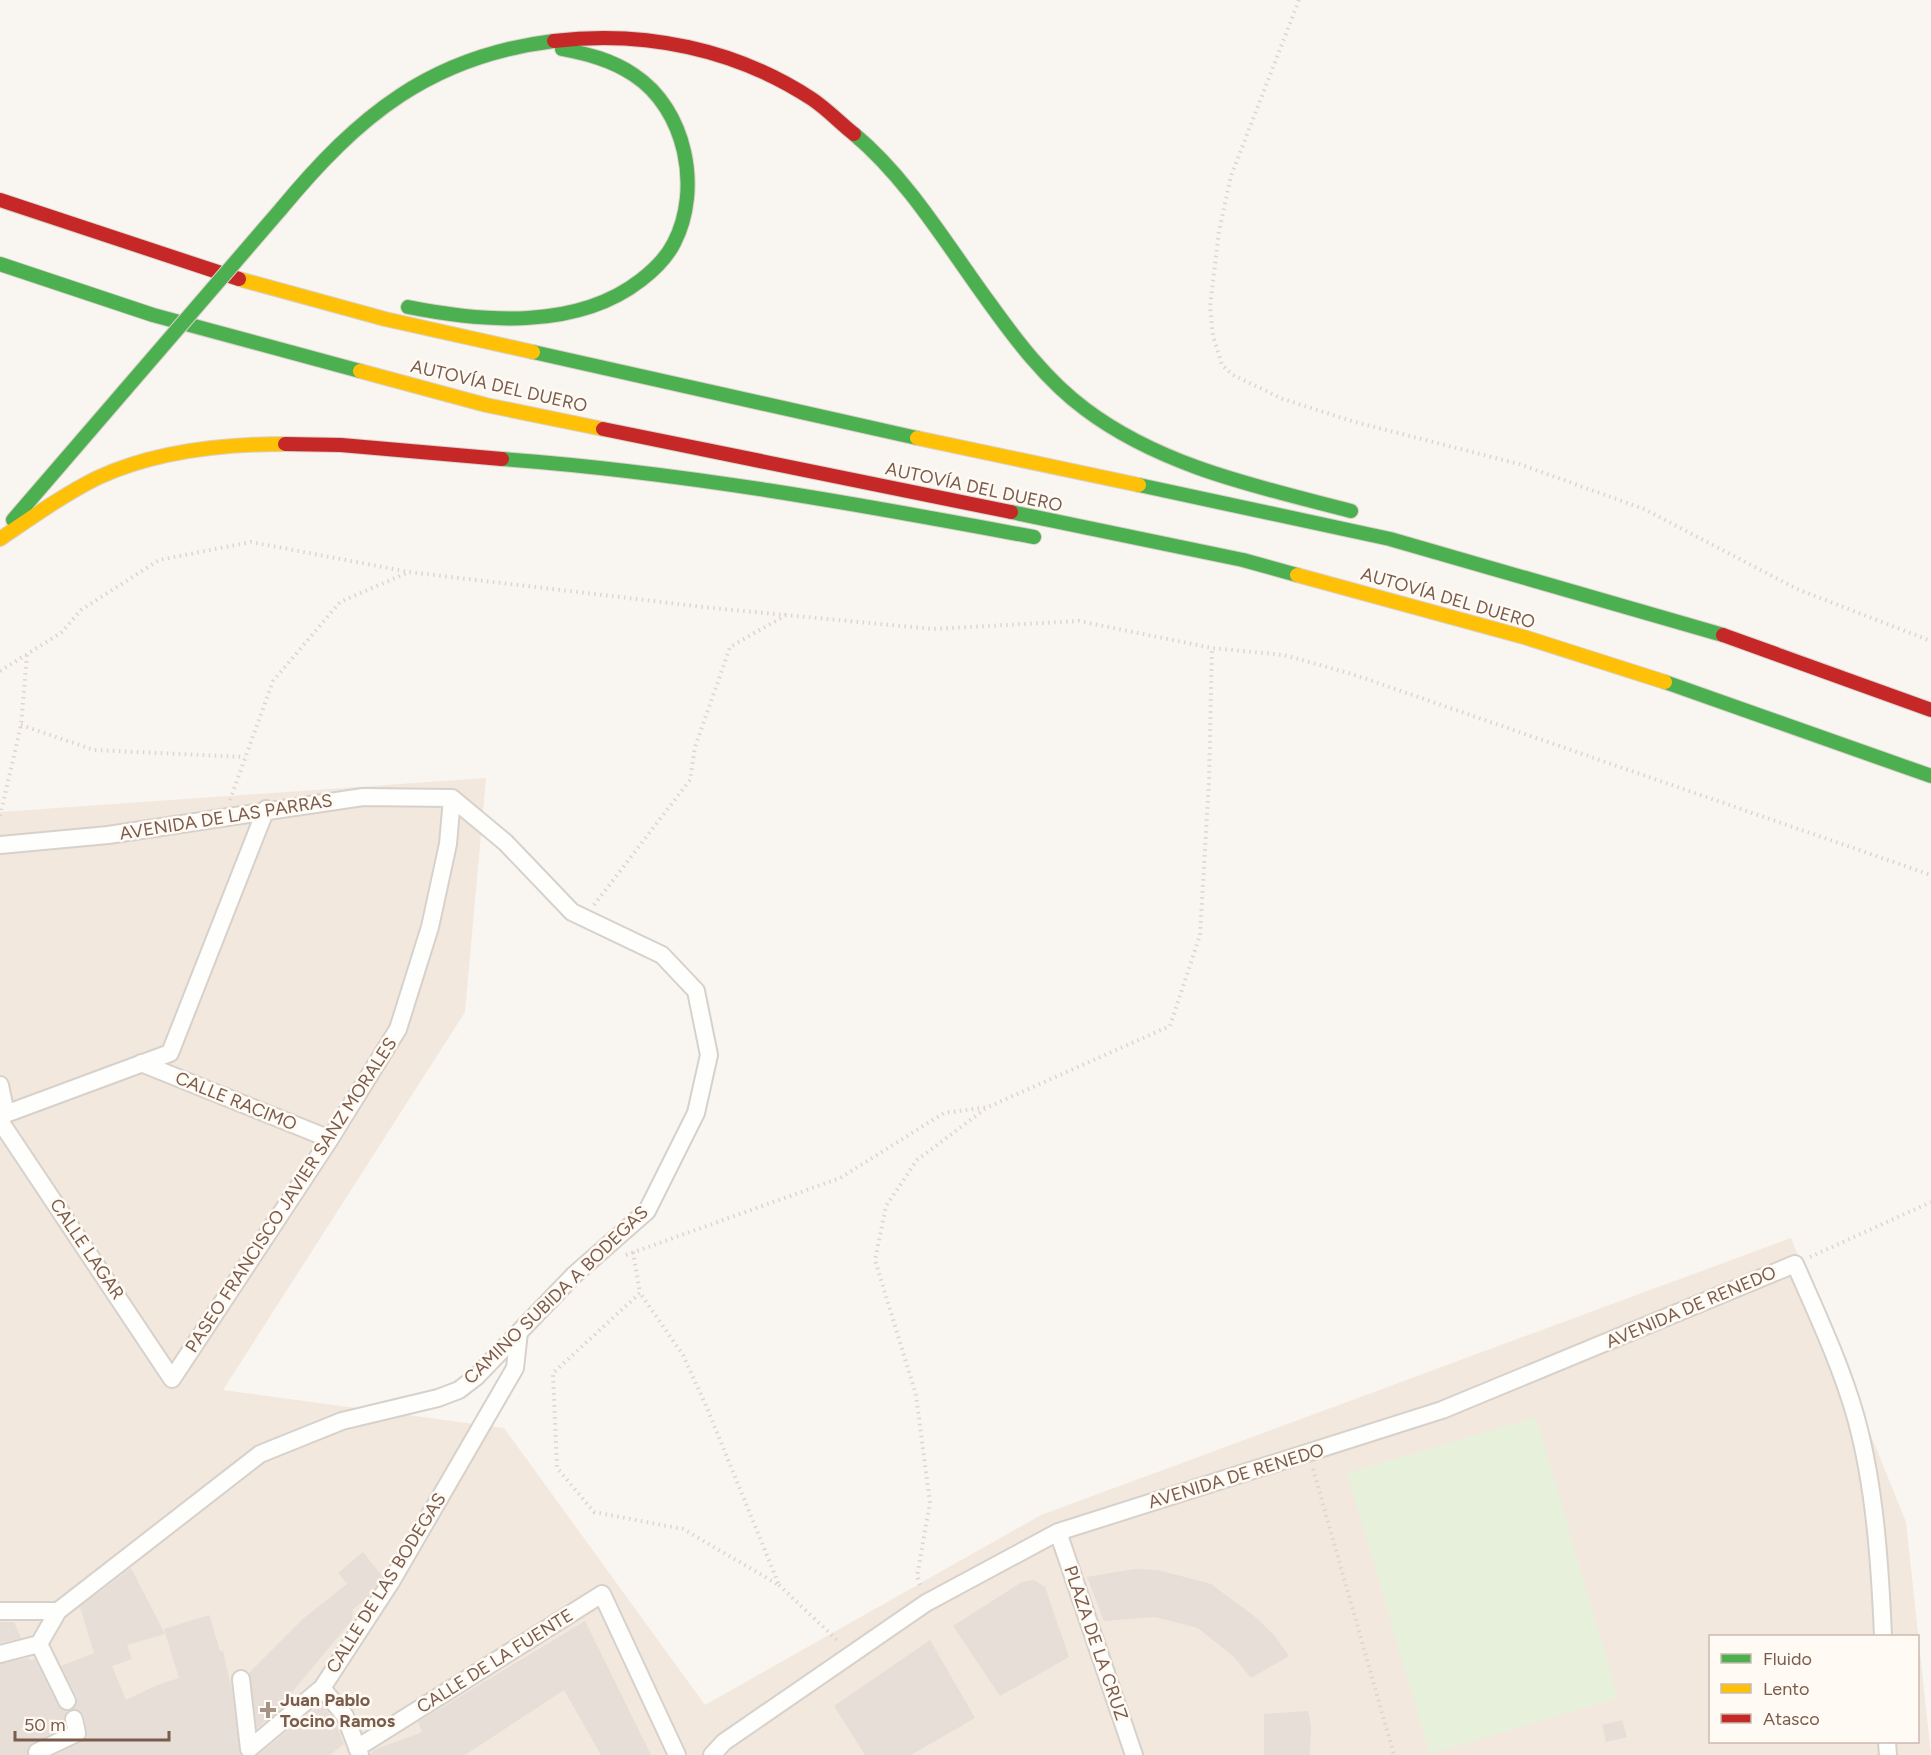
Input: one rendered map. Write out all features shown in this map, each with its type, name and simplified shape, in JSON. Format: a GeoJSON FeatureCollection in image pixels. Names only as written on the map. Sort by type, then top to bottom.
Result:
{"type":"FeatureCollection","features":[{"type":"Feature","properties":{"kind":"highway"},"geometry":{"type":"LineString","coordinates":[[0,537],[281,209],[358,128],[413,86],[446,69],[488,54],[557,39],[629,36],[685,44],[734,59],[780,80],[825,108],[858,137],[902,186],[1006,328],[1039,367],[1084,409],[1129,438],[1195,469],[1360,513]]}},
{"type":"Feature","properties":{"kind":"highway"},"geometry":{"type":"LineString","coordinates":[[389,302],[471,318],[536,317],[592,305],[635,283],[665,257],[680,230],[687,202],[684,147],[669,112],[654,91],[612,60],[563,49],[518,48]]}},
{"type":"Feature","properties":{"kind":"highway","name":"AUTOVÍA DEL DUERO"},"geometry":{"type":"LineString","coordinates":[[0,200],[238,280],[385,320],[719,395],[1390,539],[1697,626],[1931,710]]}},
{"type":"Feature","properties":{"kind":"highway"},"geometry":{"type":"LineString","coordinates":[[222,255],[256,264]]}},
{"type":"Feature","properties":{"kind":"highway","name":"AUTOVÍA DEL DUERO"},"geometry":{"type":"LineString","coordinates":[[0,264],[162,318],[486,405],[1243,560],[1524,637],[1716,698],[1931,776]]}},
{"type":"Feature","properties":{"kind":"highway"},"geometry":{"type":"LineString","coordinates":[[0,537],[79,489],[128,466],[183,453],[262,442],[327,443],[649,472],[855,504],[1047,539]]}},
{"type":"Feature","properties":{"kind":"highway"},"geometry":{"type":"LineString","coordinates":[[1604,585],[1697,626]]}},
{"type":"Feature","properties":{"kind":"highway"},"geometry":{"type":"LineString","coordinates":[[1535,655],[1716,698]]}},
{"type":"Feature","properties":{"kind":"street","name":"AVENIDA DE LAS PARRAS"},"geometry":{"type":"LineString","coordinates":[[0,845],[108,835],[266,809],[363,797],[452,798]]}},
{"type":"Feature","properties":{"kind":"street","name":"CAMINO SUBIDA A BODEGAS"},"geometry":{"type":"LineString","coordinates":[[58,1611],[260,1454],[342,1421],[438,1398],[459,1390],[476,1377],[574,1275],[647,1211],[696,1113],[709,1055],[696,991],[662,955],[572,912],[505,842],[452,798]]}},
{"type":"Feature","properties":{"kind":"street","name":"PASEO FRANCISCO JAVIER SANZ MORALES"},"geometry":{"type":"LineString","coordinates":[[172,1379],[330,1139],[398,1029],[430,927],[448,844],[452,798]]}},
{"type":"Feature","properties":{"kind":"street"},"geometry":{"type":"LineString","coordinates":[[0,1085],[2,1117],[170,1053],[266,809]]}},
{"type":"Feature","properties":{"kind":"street","name":"CALLE RACIMO"},"geometry":{"type":"LineString","coordinates":[[141,1063],[330,1139]]}},
{"type":"Feature","properties":{"kind":"street","name":"CALLE LAGAR"},"geometry":{"type":"LineString","coordinates":[[2,1117],[172,1379]]}},
{"type":"Feature","properties":{"kind":"street"},"geometry":{"type":"LineString","coordinates":[[1796,1264],[1831,1347],[1856,1418],[1872,1505],[1883,1635]]}},
{"type":"Feature","properties":{"kind":"street","name":"AVENIDA DE RENEDO"},"geometry":{"type":"LineString","coordinates":[[712,1755],[724,1742],[926,1603],[1058,1532],[1442,1410],[1796,1264]]}},
{"type":"Feature","properties":{"kind":"street","name":"CALLE DE LAS BODEGAS"},"geometry":{"type":"LineString","coordinates":[[249,1752],[322,1688],[391,1582],[515,1368],[519,1332]]}},
{"type":"Feature","properties":{"kind":"street","name":"PLAZA DE LA CRUZ"},"geometry":{"type":"LineString","coordinates":[[1058,1532],[1134,1755]]}},
{"type":"Feature","properties":{"kind":"street","name":"CALLE DE LA FUENTE"},"geometry":{"type":"LineString","coordinates":[[359,1752],[602,1594],[677,1755]]}},
{"type":"Feature","properties":{"kind":"street"},"geometry":{"type":"LineString","coordinates":[[0,1611],[58,1611],[39,1644],[0,1654]]}},
{"type":"Feature","properties":{"kind":"street"},"geometry":{"type":"LineString","coordinates":[[39,1644],[67,1701]]}},
{"type":"Feature","properties":{"kind":"street","name":"CALLE DE LAS BODEGAS"},"geometry":{"type":"LineString","coordinates":[[241,1679],[249,1752]]}},
{"type":"Feature","properties":{"kind":"street"},"geometry":{"type":"LineString","coordinates":[[322,1688],[345,1716],[359,1752]]}},
{"type":"Feature","properties":{"kind":"street"},"geometry":{"type":"LineString","coordinates":[[39,1755],[37,1752],[77,1733],[74,1719]]}},
{"type":"Feature","properties":{"kind":"path"},"geometry":{"type":"LineString","coordinates":[[1299,0],[1231,176],[1219,231],[1210,308],[1213,336],[1222,365],[1242,380],[1283,399],[1355,422],[1519,464],[1644,509],[1797,589],[1931,641]]}},
{"type":"Feature","properties":{"kind":"path"},"geometry":{"type":"LineString","coordinates":[[0,671],[61,633],[81,610],[159,560],[251,542],[410,572],[786,615],[933,629],[1079,621],[1212,648],[1284,655],[1352,674],[1931,874]]}},
{"type":"Feature","properties":{"kind":"path"},"geometry":{"type":"LineString","coordinates":[[224,816],[273,681],[340,602],[410,572]]}},
{"type":"Feature","properties":{"kind":"path"},"geometry":{"type":"LineString","coordinates":[[584,917],[690,780],[695,747],[729,647],[786,615]]}},
{"type":"Feature","properties":{"kind":"path"},"geometry":{"type":"LineString","coordinates":[[926,1603],[917,1576],[930,1503],[916,1395],[875,1260],[886,1206],[917,1160],[988,1107],[1170,1026],[1200,935],[1209,781],[1212,648]]}},
{"type":"Feature","properties":{"kind":"path"},"geometry":{"type":"LineString","coordinates":[[0,816],[21,725],[27,654]]}},
{"type":"Feature","properties":{"kind":"path"},"geometry":{"type":"LineString","coordinates":[[21,725],[94,750],[246,757]]}},
{"type":"Feature","properties":{"kind":"path"},"geometry":{"type":"LineString","coordinates":[[622,1256],[840,1178],[944,1113],[988,1107]]}},
{"type":"Feature","properties":{"kind":"path"},"geometry":{"type":"LineString","coordinates":[[1796,1264],[1931,1202]]}},
{"type":"Feature","properties":{"kind":"path"},"geometry":{"type":"LineString","coordinates":[[633,1252],[640,1293],[683,1355],[779,1585]]}},
{"type":"Feature","properties":{"kind":"path"},"geometry":{"type":"LineString","coordinates":[[640,1293],[553,1373],[557,1468],[594,1512],[683,1528],[779,1585],[852,1654]]}},
{"type":"Feature","properties":{"kind":"path"},"geometry":{"type":"LineString","coordinates":[[1308,1453],[1394,1755]]}},
{"type":"Feature","properties":{"kind":"shaded area"},"geometry":{"type":"Polygon","coordinates":[[[486,778],[465,1012],[223,1390],[504,1428],[705,1705],[1041,1515],[1791,1238],[1906,1522],[1918,1635],[1709,1635],[1709,1743],[1919,1743],[1919,1643],[1931,1755],[0,1755],[0,812],[486,778]]]}},
{"type":"Feature","properties":{"kind":"green space"},"geometry":{"type":"Polygon","coordinates":[[[1536,1417],[1618,1698],[1430,1754],[1347,1473],[1536,1417]]]}},
{"type":"Feature","properties":{"kind":"building"},"geometry":{"type":"Polygon","coordinates":[[[363,1552],[382,1576],[368,1598],[353,1609],[352,1620],[273,1715],[257,1728],[249,1673],[304,1618],[347,1584],[338,1573],[363,1552]]]}},
{"type":"Feature","properties":{"kind":"building"},"geometry":{"type":"Polygon","coordinates":[[[131,1568],[165,1634],[127,1645],[132,1659],[112,1666],[126,1700],[155,1686],[179,1678],[164,1629],[209,1615],[220,1651],[223,1651],[232,1690],[240,1755],[55,1755],[82,1742],[87,1735],[84,1716],[74,1709],[77,1697],[61,1666],[94,1653],[80,1607],[131,1568]]]}},
{"type":"Feature","properties":{"kind":"building"},"geometry":{"type":"Polygon","coordinates":[[[1134,1569],[1158,1570],[1211,1584],[1254,1616],[1274,1635],[1289,1656],[1251,1678],[1234,1657],[1198,1628],[1155,1617],[1104,1621],[1087,1577],[1134,1569]]]}},
{"type":"Feature","properties":{"kind":"building"},"geometry":{"type":"Polygon","coordinates":[[[1034,1580],[1045,1587],[1069,1657],[1000,1696],[953,1626],[1022,1582],[1034,1580]]]}},
{"type":"Feature","properties":{"kind":"building"},"geometry":{"type":"Polygon","coordinates":[[[585,1621],[651,1755],[601,1755],[564,1690],[465,1755],[370,1755],[374,1750],[422,1732],[418,1722],[585,1621]]]}},
{"type":"Feature","properties":{"kind":"building"},"geometry":{"type":"Polygon","coordinates":[[[0,1622],[14,1622],[21,1638],[0,1643],[0,1622]]]}},
{"type":"Feature","properties":{"kind":"building"},"geometry":{"type":"Polygon","coordinates":[[[930,1640],[975,1718],[911,1755],[865,1755],[834,1706],[930,1640]]]}},
{"type":"Feature","properties":{"kind":"building"},"geometry":{"type":"Polygon","coordinates":[[[29,1658],[30,1660],[35,1659],[58,1706],[67,1711],[64,1716],[65,1727],[32,1743],[28,1747],[27,1755],[0,1755],[0,1664],[29,1658]]]}},
{"type":"Feature","properties":{"kind":"building"},"geometry":{"type":"Polygon","coordinates":[[[321,1704],[334,1719],[344,1744],[330,1755],[258,1755],[321,1704]]]}},
{"type":"Feature","properties":{"kind":"building"},"geometry":{"type":"Polygon","coordinates":[[[1308,1711],[1311,1726],[1310,1755],[1264,1755],[1264,1714],[1308,1711]]]}},
{"type":"Feature","properties":{"kind":"building"},"geometry":{"type":"Polygon","coordinates":[[[1622,1720],[1627,1737],[1606,1742],[1602,1725],[1622,1720]]]}},
{"type":"Feature","properties":{"kind":"traffic: fast"},"geometry":{"type":"LineString","coordinates":[[281,209],[339,146],[369,119],[400,96],[433,76],[470,60],[510,49],[554,41]]}},
{"type":"Feature","properties":{"kind":"traffic: fast"},"geometry":{"type":"LineString","coordinates":[[408,307],[498,318],[529,318],[559,314],[588,307],[616,296],[651,272],[674,243],[687,199],[687,175],[684,152],[677,129],[666,108],[652,90],[626,70],[600,58],[562,49]]}},
{"type":"Feature","properties":{"kind":"traffic: fast"},"geometry":{"type":"LineString","coordinates":[[854,134],[874,152],[909,192],[1032,359],[1085,409],[1146,446],[1212,473],[1351,511]]}},
{"type":"Feature","properties":{"kind":"traffic: fast"},"geometry":{"type":"LineString","coordinates":[[125,390],[281,209]]}},
{"type":"Feature","properties":{"kind":"traffic: fast"},"geometry":{"type":"LineString","coordinates":[[0,264],[153,315],[360,371]]}},
{"type":"Feature","properties":{"kind":"traffic: fast"},"geometry":{"type":"LineString","coordinates":[[533,352],[917,438]]}},
{"type":"Feature","properties":{"kind":"traffic: fast"},"geometry":{"type":"LineString","coordinates":[[13,520],[125,390]]}},
{"type":"Feature","properties":{"kind":"traffic: fast"},"geometry":{"type":"LineString","coordinates":[[502,459],[636,472],[769,490],[1034,537]]}},
{"type":"Feature","properties":{"kind":"traffic: fast"},"geometry":{"type":"LineString","coordinates":[[1139,485],[1390,539],[1723,635]]}},
{"type":"Feature","properties":{"kind":"traffic: fast"},"geometry":{"type":"LineString","coordinates":[[1011,512],[1243,560],[1297,575]]}},
{"type":"Feature","properties":{"kind":"traffic: fast"},"geometry":{"type":"LineString","coordinates":[[1665,682],[1931,776]]}},
{"type":"Feature","properties":{"kind":"traffic: slow"},"geometry":{"type":"LineString","coordinates":[[239,279],[385,319],[533,352]]}},
{"type":"Feature","properties":{"kind":"traffic: slow"},"geometry":{"type":"LineString","coordinates":[[360,371],[486,405],[603,429]]}},
{"type":"Feature","properties":{"kind":"traffic: slow"},"geometry":{"type":"LineString","coordinates":[[917,438],[1139,485]]}},
{"type":"Feature","properties":{"kind":"traffic: slow"},"geometry":{"type":"LineString","coordinates":[[0,539],[47,507],[97,478],[142,461],[213,448],[285,444]]}},
{"type":"Feature","properties":{"kind":"traffic: slow"},"geometry":{"type":"LineString","coordinates":[[1297,575],[1524,637],[1665,682]]}},
{"type":"Feature","properties":{"kind":"traffic: jam"},"geometry":{"type":"LineString","coordinates":[[554,41],[622,38],[655,41],[721,56],[752,67],[812,99],[854,134]]}},
{"type":"Feature","properties":{"kind":"traffic: jam"},"geometry":{"type":"LineString","coordinates":[[0,200],[239,279]]}},
{"type":"Feature","properties":{"kind":"traffic: jam"},"geometry":{"type":"LineString","coordinates":[[603,429],[1011,512]]}},
{"type":"Feature","properties":{"kind":"traffic: jam"},"geometry":{"type":"LineString","coordinates":[[285,444],[341,445],[502,459]]}},
{"type":"Feature","properties":{"kind":"traffic: jam"},"geometry":{"type":"LineString","coordinates":[[1723,635],[1931,710]]}},
{"type":"Feature","properties":{"kind":"place","name":"Juan Pablo Tocino Ramos"},"geometry":{"type":"Point","coordinates":[268,1710]}}]}
